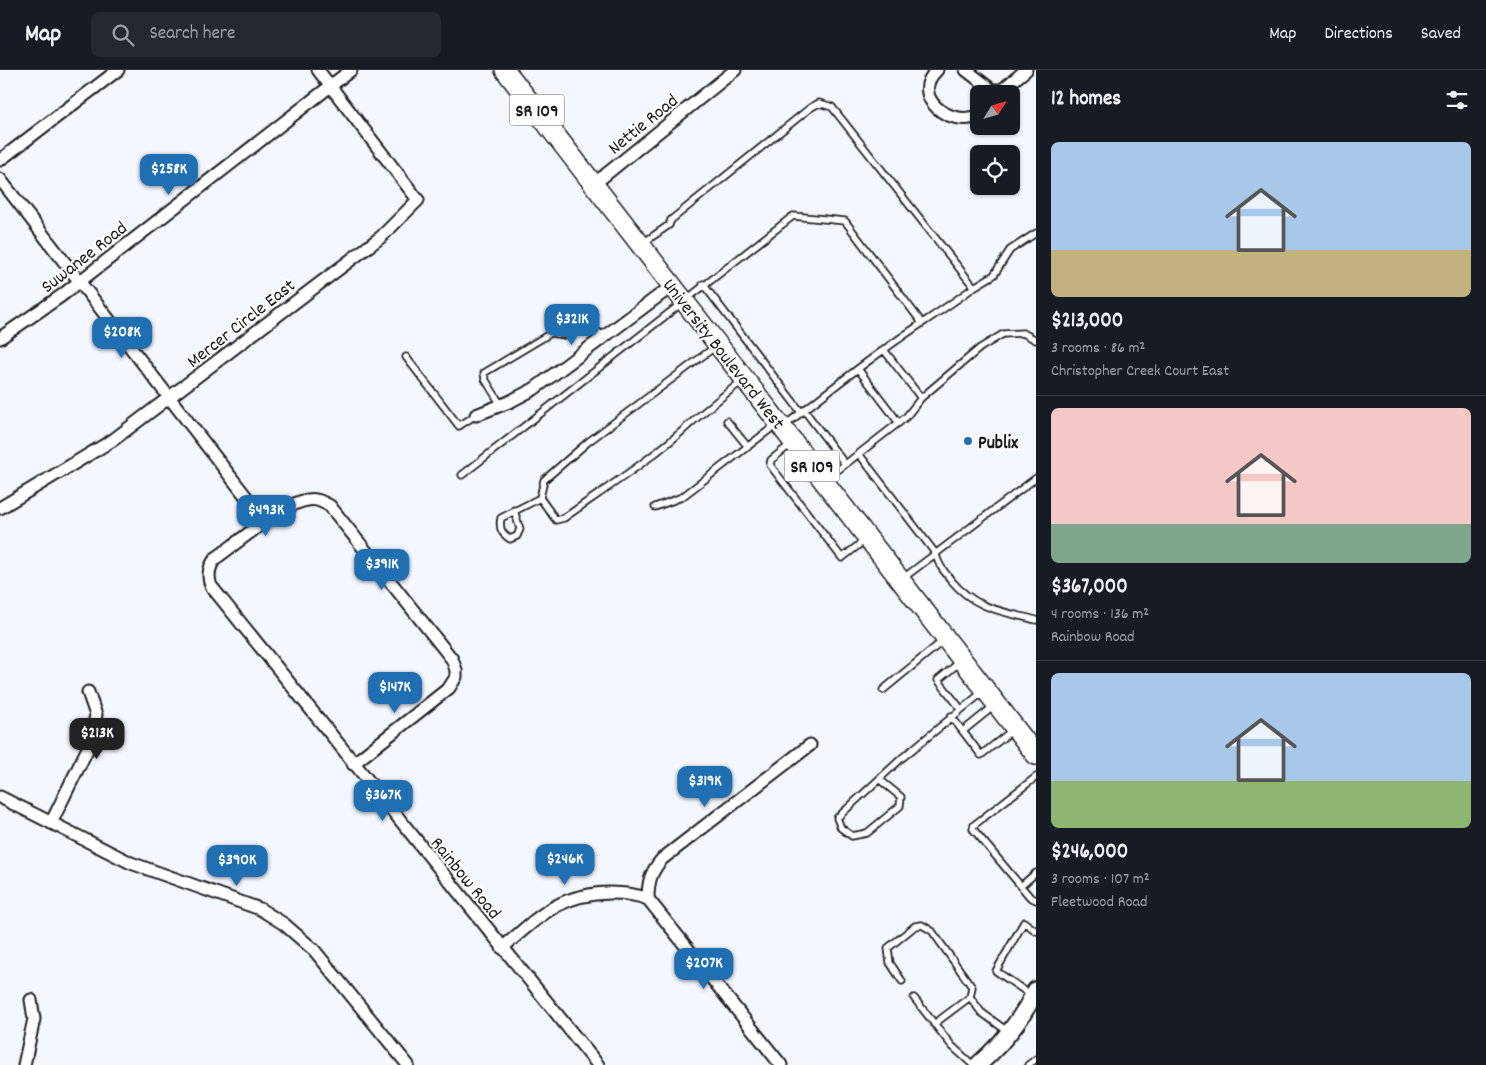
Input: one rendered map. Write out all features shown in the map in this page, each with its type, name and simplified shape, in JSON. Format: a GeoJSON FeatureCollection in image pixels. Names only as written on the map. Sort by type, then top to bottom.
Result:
{"type":"FeatureCollection","features":[{"type":"Feature","properties":{"kind":"main road","name":"University Boulevard West"},"geometry":{"type":"LineString","coordinates":[[506,70],[1036,755]]}},
{"type":"Feature","properties":{"kind":"main road"},"geometry":{"type":"LineString","coordinates":[[978,1065],[992,1052],[1019,1020],[1035,994]]}},
{"type":"Feature","properties":{"kind":"street"},"geometry":{"type":"LineString","coordinates":[[0,160],[118,70]]}},
{"type":"Feature","properties":{"kind":"street"},"geometry":{"type":"LineString","coordinates":[[318,70],[331,87]]}},
{"type":"Feature","properties":{"kind":"street","name":"Suwanee Road"},"geometry":{"type":"LineString","coordinates":[[0,338],[78,281],[351,70]]}},
{"type":"Feature","properties":{"kind":"street","name":"Nettie Road"},"geometry":{"type":"LineString","coordinates":[[594,184],[735,70]]}},
{"type":"Feature","properties":{"kind":"street"},"geometry":{"type":"LineString","coordinates":[[936,70],[928,82],[927,90],[933,105],[944,114],[958,119],[970,120]]}},
{"type":"Feature","properties":{"kind":"street"},"geometry":{"type":"LineString","coordinates":[[966,70],[986,85]]}},
{"type":"Feature","properties":{"kind":"street"},"geometry":{"type":"LineString","coordinates":[[1007,85],[1026,70]]}},
{"type":"Feature","properties":{"kind":"street","name":"Mercer Circle East"},"geometry":{"type":"LineString","coordinates":[[0,508],[113,440],[169,399],[381,237],[418,200],[331,87]]}},
{"type":"Feature","properties":{"kind":"street"},"geometry":{"type":"LineString","coordinates":[[0,180],[265,521],[308,499],[320,500],[330,506],[452,659],[456,670],[453,684],[353,764]]}},
{"type":"Feature","properties":{"kind":"street"},"geometry":{"type":"LineString","coordinates":[[476,415],[501,405],[542,384],[606,337],[678,292]]}},
{"type":"Feature","properties":{"kind":"street","name":"Rainbow Road"},"geometry":{"type":"LineString","coordinates":[[265,521],[216,558],[210,565],[208,580],[211,586],[598,1065]]}},
{"type":"Feature","properties":{"kind":"street"},"geometry":{"type":"LineString","coordinates":[[51,823],[90,744],[96,715],[88,692]]}},
{"type":"Feature","properties":{"kind":"street"},"geometry":{"type":"LineString","coordinates":[[648,899],[648,882],[653,869],[662,859],[810,745]]}},
{"type":"Feature","properties":{"kind":"street"},"geometry":{"type":"LineString","coordinates":[[0,797],[131,863],[260,909],[284,924],[324,961],[408,1065]]}},
{"type":"Feature","properties":{"kind":"street"},"geometry":{"type":"LineString","coordinates":[[502,948],[548,909],[579,895],[628,893],[648,899],[781,1065]]}},
{"type":"Feature","properties":{"kind":"street"},"geometry":{"type":"LineString","coordinates":[[24,1065],[34,1019],[31,1000]]}},
{"type":"Feature","properties":{"kind":"lane"},"geometry":{"type":"LineString","coordinates":[[641,245],[802,114],[819,103],[832,107],[974,287]]}},
{"type":"Feature","properties":{"kind":"lane"},"geometry":{"type":"LineString","coordinates":[[462,475],[656,324],[678,292],[703,284],[793,216],[845,221],[922,322]]}},
{"type":"Feature","properties":{"kind":"lane"},"geometry":{"type":"LineString","coordinates":[[655,507],[682,497],[748,447],[802,411],[922,322],[932,319],[974,287],[994,275],[1010,250],[1036,233]]}},
{"type":"Feature","properties":{"kind":"lane"},"geometry":{"type":"LineString","coordinates":[[703,284],[845,464]]}},
{"type":"Feature","properties":{"kind":"lane"},"geometry":{"type":"LineString","coordinates":[[501,405],[485,379],[484,373],[551,333],[564,335],[587,325],[606,337]]}},
{"type":"Feature","properties":{"kind":"lane"},"geometry":{"type":"LineString","coordinates":[[824,481],[899,423],[921,398],[980,348],[1004,334],[1024,333],[1036,340]]}},
{"type":"Feature","properties":{"kind":"lane"},"geometry":{"type":"LineString","coordinates":[[718,345],[588,442],[544,480],[540,498],[556,520],[564,518],[646,458],[745,379]]}},
{"type":"Feature","properties":{"kind":"lane"},"geometry":{"type":"LineString","coordinates":[[884,350],[921,398]]}},
{"type":"Feature","properties":{"kind":"lane"},"geometry":{"type":"LineString","coordinates":[[406,357],[459,426],[476,415]]}},
{"type":"Feature","properties":{"kind":"lane"},"geometry":{"type":"LineString","coordinates":[[858,369],[899,423]]}},
{"type":"Feature","properties":{"kind":"lane"},"geometry":{"type":"LineString","coordinates":[[727,421],[748,447]]}},
{"type":"Feature","properties":{"kind":"lane"},"geometry":{"type":"LineString","coordinates":[[794,442],[771,460],[770,465],[836,552],[842,558],[867,538]]}},
{"type":"Feature","properties":{"kind":"lane"},"geometry":{"type":"LineString","coordinates":[[859,454],[936,554],[938,564],[963,594],[975,603],[1036,620]]}},
{"type":"Feature","properties":{"kind":"lane"},"geometry":{"type":"LineString","coordinates":[[900,580],[1036,478]]}},
{"type":"Feature","properties":{"kind":"lane"},"geometry":{"type":"LineString","coordinates":[[514,510],[520,528],[517,536],[510,539],[503,534],[500,526],[501,518],[514,510],[540,498]]}},
{"type":"Feature","properties":{"kind":"lane"},"geometry":{"type":"LineString","coordinates":[[882,690],[946,639]]}},
{"type":"Feature","properties":{"kind":"lane"},"geometry":{"type":"LineString","coordinates":[[961,709],[938,680],[962,660]]}},
{"type":"Feature","properties":{"kind":"lane"},"geometry":{"type":"LineString","coordinates":[[879,779],[901,797],[900,806],[866,833],[852,836],[841,828],[836,818],[879,779],[951,716],[961,709],[991,697]]}},
{"type":"Feature","properties":{"kind":"lane"},"geometry":{"type":"LineString","coordinates":[[963,731],[991,697]]}},
{"type":"Feature","properties":{"kind":"lane"},"geometry":{"type":"LineString","coordinates":[[951,716],[981,755],[1015,728]]}},
{"type":"Feature","properties":{"kind":"lane"},"geometry":{"type":"LineString","coordinates":[[1036,777],[974,825],[972,829],[1030,897],[1036,900]]}},
{"type":"Feature","properties":{"kind":"lane"},"geometry":{"type":"LineString","coordinates":[[1021,886],[1036,873]]}},
{"type":"Feature","properties":{"kind":"lane"},"geometry":{"type":"LineString","coordinates":[[1035,994],[996,971],[1024,922],[1036,931]]}},
{"type":"Feature","properties":{"kind":"lane"},"geometry":{"type":"LineString","coordinates":[[902,981],[890,963],[888,948],[916,926],[922,925],[932,931],[972,987],[970,997],[934,1024]]}},
{"type":"Feature","properties":{"kind":"lane"},"geometry":{"type":"LineString","coordinates":[[970,997],[982,1012],[1009,1032]]}},
{"type":"Feature","properties":{"kind":"lane"},"geometry":{"type":"LineString","coordinates":[[914,998],[952,1046],[973,1065]]}},
{"type":"Feature","properties":{"kind":"lane"},"geometry":{"type":"LineString","coordinates":[[1028,1065],[1036,1059]]}},
{"type":"Feature","properties":{"kind":"place","name":"Publix"},"geometry":{"type":"Point","coordinates":[968,441]}}]}
